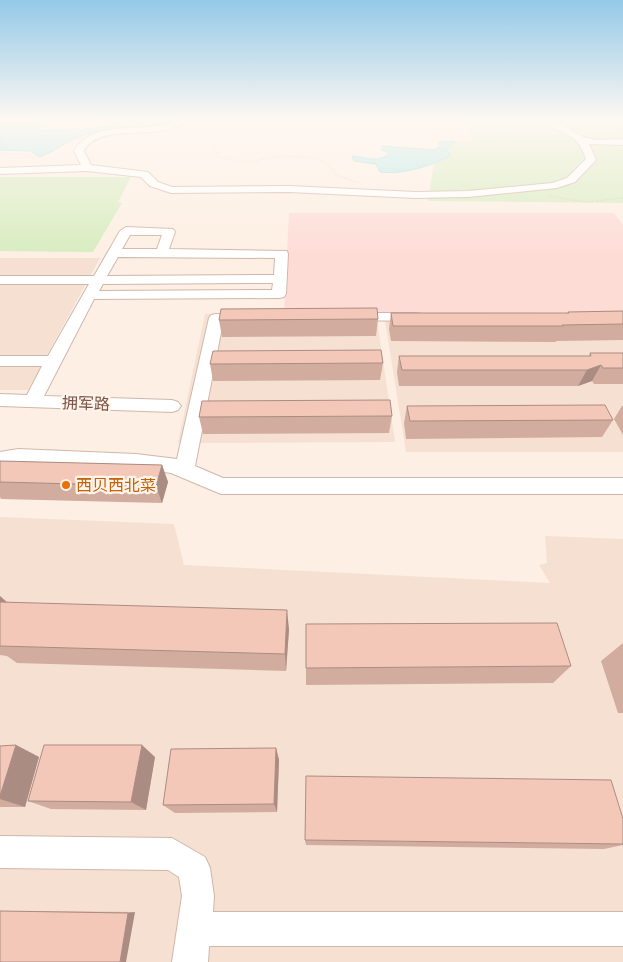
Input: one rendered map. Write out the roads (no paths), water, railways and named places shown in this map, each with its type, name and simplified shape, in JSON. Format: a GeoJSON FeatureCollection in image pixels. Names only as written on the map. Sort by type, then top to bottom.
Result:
{"type":"FeatureCollection","features":[{"type":"Feature","properties":{"kind":"street"},"geometry":{"type":"LineString","coordinates":[[0,171],[87,168],[144,174],[154,184],[171,190],[289,189],[373,193],[468,194],[528,190],[553,186],[571,180],[586,165]]}},
{"type":"Feature","properties":{"kind":"street"},"geometry":{"type":"LineString","coordinates":[[32,401],[126,231],[169,232],[162,252]]}},
{"type":"Feature","properties":{"kind":"street"},"geometry":{"type":"LineString","coordinates":[[90,295],[279,294],[282,254],[114,253]]}},
{"type":"Feature","properties":{"kind":"street"},"geometry":{"type":"LineString","coordinates":[[0,280],[281,279]]}},
{"type":"Feature","properties":{"kind":"street"},"geometry":{"type":"LineString","coordinates":[[335,318],[435,317]]}},
{"type":"Feature","properties":{"kind":"street"},"geometry":{"type":"LineString","coordinates":[[184,470],[216,318],[266,318]]}},
{"type":"Feature","properties":{"kind":"street"},"geometry":{"type":"LineString","coordinates":[[0,361],[53,360]]}},
{"type":"Feature","properties":{"kind":"street","name":"拥军路"},"geometry":{"type":"LineString","coordinates":[[0,400],[172,406]]}},
{"type":"Feature","properties":{"kind":"street"},"geometry":{"type":"LineString","coordinates":[[0,459],[18,456],[136,461],[174,466],[221,486],[623,486]]}},
{"type":"Feature","properties":{"kind":"street"},"geometry":{"type":"LineString","coordinates":[[0,852],[172,854],[194,868],[198,896],[190,962]]}},
{"type":"Feature","properties":{"kind":"street"},"geometry":{"type":"LineString","coordinates":[[194,929],[623,929]]}},
{"type":"Feature","properties":{"kind":"water"},"geometry":{"type":"Polygon","coordinates":[[[376,165],[428,165],[407,171],[380,172],[376,165]]]}},
{"type":"Feature","properties":{"kind":"place","name":"西贝西北菜"},"geometry":{"type":"Point","coordinates":[66,485]}}]}
